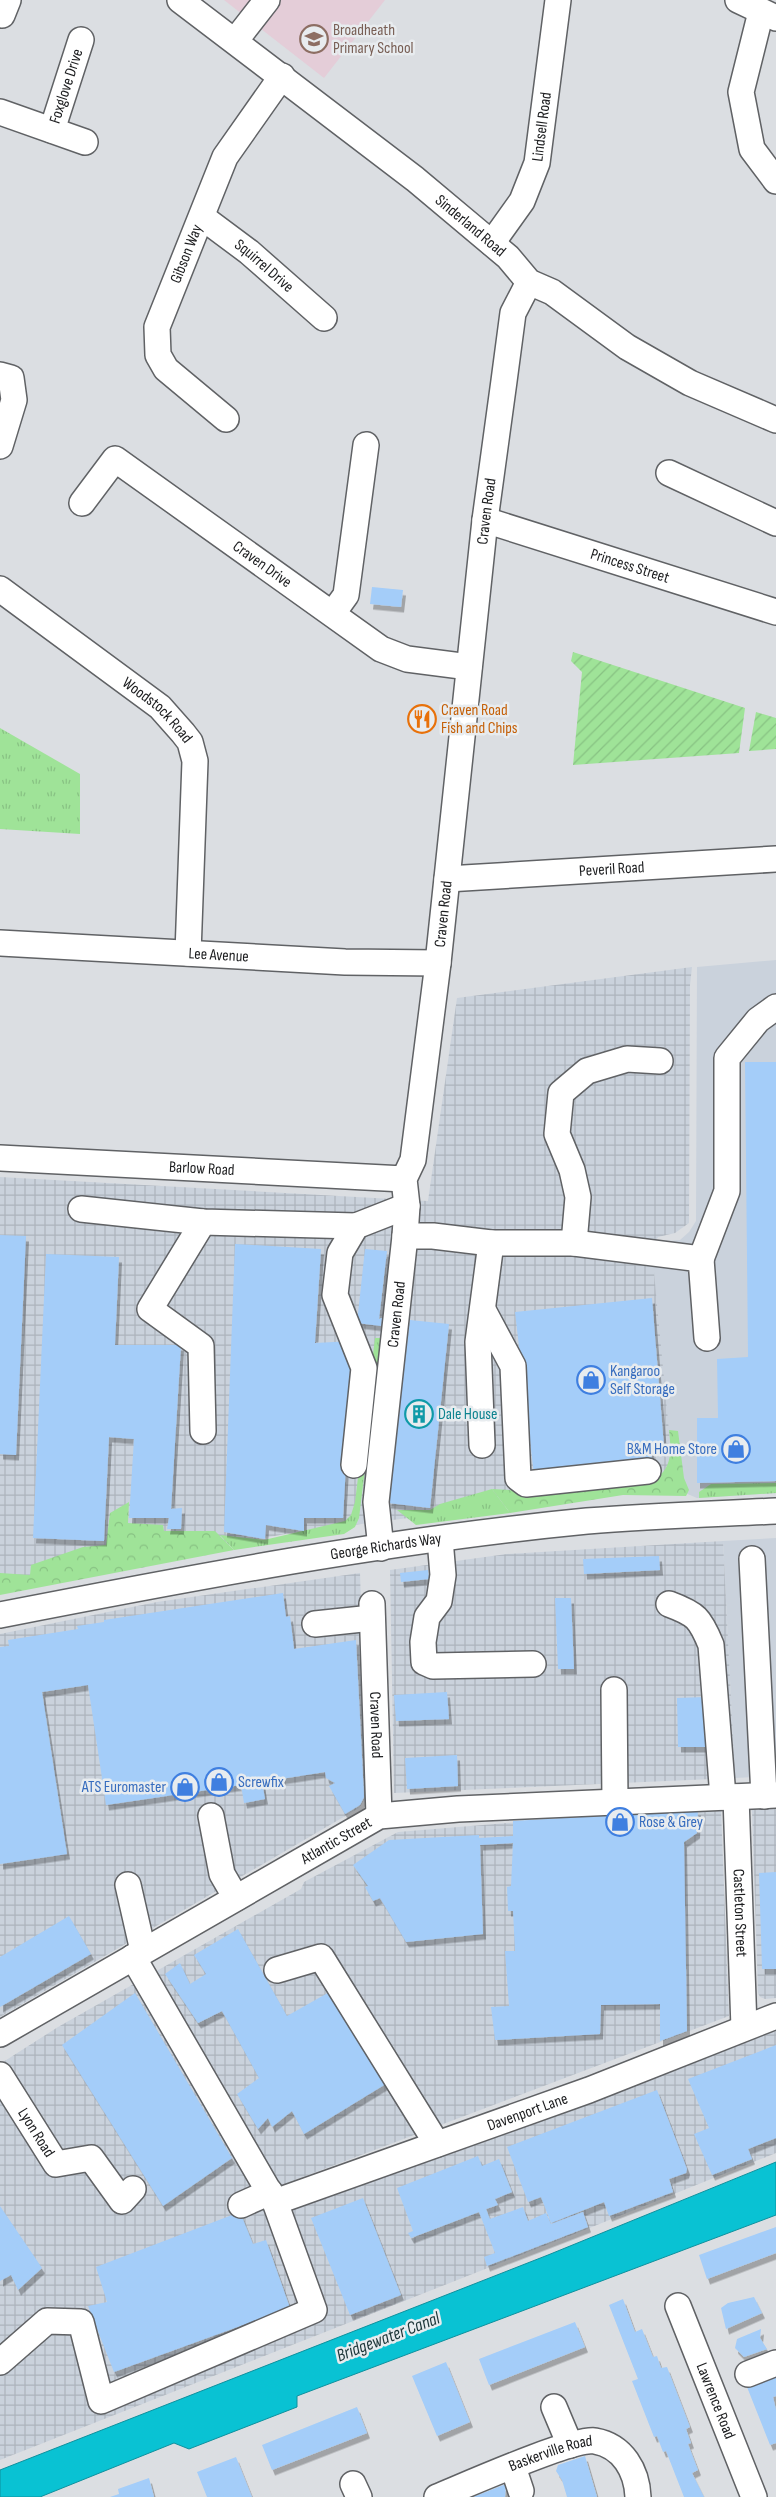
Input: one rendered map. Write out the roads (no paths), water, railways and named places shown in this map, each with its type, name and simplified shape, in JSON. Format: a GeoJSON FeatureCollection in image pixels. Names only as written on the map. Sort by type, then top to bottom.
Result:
{"type":"FeatureCollection","features":[{"type":"Feature","properties":{"kind":"street"},"geometry":{"type":"LineString","coordinates":[[0,11],[2,15],[8,0]]}},
{"type":"Feature","properties":{"kind":"street","name":"Sinderland Road"},"geometry":{"type":"LineString","coordinates":[[180,0],[415,179],[492,243],[518,267],[529,282],[552,292],[627,347],[690,383],[776,420]]}},
{"type":"Feature","properties":{"kind":"street"},"geometry":{"type":"LineString","coordinates":[[235,41],[267,0]]}},
{"type":"Feature","properties":{"kind":"street","name":"Lindsell Road"},"geometry":{"type":"LineString","coordinates":[[492,243],[522,201],[537,163],[558,0]]}},
{"type":"Feature","properties":{"kind":"street"},"geometry":{"type":"LineString","coordinates":[[738,0],[769,15],[741,92],[752,149],[776,181]]}},
{"type":"Feature","properties":{"kind":"street","name":"Foxglove Drive"},"geometry":{"type":"LineString","coordinates":[[52,130],[81,40]]}},
{"type":"Feature","properties":{"kind":"street","name":"Gibson Way"},"geometry":{"type":"LineString","coordinates":[[226,419],[166,369],[158,355],[157,327],[225,157],[282,76]]}},
{"type":"Feature","properties":{"kind":"street","name":"Foxglove Drive"},"geometry":{"type":"LineString","coordinates":[[0,112],[85,142]]}},
{"type":"Feature","properties":{"kind":"street","name":"Squirrel Drive"},"geometry":{"type":"LineString","coordinates":[[202,217],[249,252],[324,318]]}},
{"type":"Feature","properties":{"kind":"street","name":"Craven Road"},"geometry":{"type":"LineString","coordinates":[[382,1548],[376,1502],[405,1236],[407,1206],[404,1179],[412,1160],[438,964],[469,667],[513,313],[529,282]]}},
{"type":"Feature","properties":{"kind":"street"},"geometry":{"type":"LineString","coordinates":[[0,375],[11,378],[14,400],[0,446]]}},
{"type":"Feature","properties":{"kind":"street"},"geometry":{"type":"LineString","coordinates":[[333,613],[346,595],[366,445]]}},
{"type":"Feature","properties":{"kind":"street","name":"Craven Drive"},"geometry":{"type":"LineString","coordinates":[[82,503],[114,459],[333,613],[381,649],[407,659],[469,667]]}},
{"type":"Feature","properties":{"kind":"street"},"geometry":{"type":"LineString","coordinates":[[669,473],[776,524]]}},
{"type":"Feature","properties":{"kind":"street","name":"Princess Street"},"geometry":{"type":"LineString","coordinates":[[486,520],[776,612]]}},
{"type":"Feature","properties":{"kind":"street","name":"Woodstock Road"},"geometry":{"type":"LineString","coordinates":[[0,589],[160,707],[175,722],[190,742],[196,772],[188,953]]}},
{"type":"Feature","properties":{"kind":"street","name":"Peveril Road"},"geometry":{"type":"LineString","coordinates":[[446,880],[776,859]]}},
{"type":"Feature","properties":{"kind":"street","name":"Lee Avenue"},"geometry":{"type":"LineString","coordinates":[[0,943],[345,962],[438,964]]}},
{"type":"Feature","properties":{"kind":"street"},"geometry":{"type":"LineString","coordinates":[[707,1338],[701,1259],[727,1191],[727,1058],[758,1020],[776,1007]]}},
{"type":"Feature","properties":{"kind":"street"},"geometry":{"type":"LineString","coordinates":[[574,1243],[578,1197],[572,1170],[558,1134],[561,1093],[587,1071],[627,1060],[660,1061]]}},
{"type":"Feature","properties":{"kind":"street","name":"Barlow Road"},"geometry":{"type":"LineString","coordinates":[[0,1158],[404,1179]]}},
{"type":"Feature","properties":{"kind":"street"},"geometry":{"type":"LineString","coordinates":[[81,1209],[204,1222],[356,1226],[407,1206]]}},
{"type":"Feature","properties":{"kind":"street"},"geometry":{"type":"LineString","coordinates":[[204,1222],[150,1309],[201,1346],[204,1431]]}},
{"type":"Feature","properties":{"kind":"street"},"geometry":{"type":"LineString","coordinates":[[354,1465],[364,1368],[335,1295],[340,1253],[356,1226]]}},
{"type":"Feature","properties":{"kind":"street"},"geometry":{"type":"LineString","coordinates":[[405,1236],[433,1236],[491,1242],[574,1243],[701,1259]]}},
{"type":"Feature","properties":{"kind":"street"},"geometry":{"type":"LineString","coordinates":[[482,1446],[478,1342],[491,1242]]}},
{"type":"Feature","properties":{"kind":"street"},"geometry":{"type":"LineString","coordinates":[[483,1310],[512,1366],[518,1478],[526,1484],[648,1471]]}},
{"type":"Feature","properties":{"kind":"street","name":"George Richards Way"},"geometry":{"type":"LineString","coordinates":[[0,1615],[179,1580],[440,1539],[588,1521],[776,1510]]}},
{"type":"Feature","properties":{"kind":"street"},"geometry":{"type":"LineString","coordinates":[[440,1539],[443,1575],[439,1601],[427,1617],[423,1642],[424,1662],[433,1666],[533,1664]]}},
{"type":"Feature","properties":{"kind":"street"},"geometry":{"type":"LineString","coordinates":[[752,1559],[770,1796]]}},
{"type":"Feature","properties":{"kind":"street","name":"Castleton Street"},"geometry":{"type":"LineString","coordinates":[[669,1604],[692,1612],[702,1624],[711,1645],[729,1797],[744,2028]]}},
{"type":"Feature","properties":{"kind":"street","name":"Craven Road"},"geometry":{"type":"LineString","coordinates":[[315,1624],[372,1611],[379,1816]]}},
{"type":"Feature","properties":{"kind":"street"},"geometry":{"type":"LineString","coordinates":[[614,1690],[615,1802]]}},
{"type":"Feature","properties":{"kind":"street","name":"Atlantic Street"},"geometry":{"type":"LineString","coordinates":[[0,2034],[379,1816],[458,1808],[770,1796]]}},
{"type":"Feature","properties":{"kind":"street"},"geometry":{"type":"LineString","coordinates":[[211,1816],[222,1874],[236,1898]]}},
{"type":"Feature","properties":{"kind":"street"},"geometry":{"type":"LineString","coordinates":[[0,2362],[47,2321],[81,2322],[101,2401],[314,2310],[273,2197],[138,1954],[128,1885]]}},
{"type":"Feature","properties":{"kind":"street"},"geometry":{"type":"LineString","coordinates":[[277,1970],[321,1957],[437,2144]]}},
{"type":"Feature","properties":{"kind":"street","name":"Davenport Lane"},"geometry":{"type":"LineString","coordinates":[[241,2205],[273,2197],[437,2144],[589,2090],[776,2016]]}},
{"type":"Feature","properties":{"kind":"street","name":"Lyon Road"},"geometry":{"type":"LineString","coordinates":[[0,2075],[56,2164],[91,2158],[122,2201],[134,2188]]}},
{"type":"Feature","properties":{"kind":"street","name":"Lawrence Road"},"geometry":{"type":"LineString","coordinates":[[678,2306],[754,2497]]}},
{"type":"Feature","properties":{"kind":"street"},"geometry":{"type":"LineString","coordinates":[[748,2374],[776,2363]]}},
{"type":"Feature","properties":{"kind":"street"},"geometry":{"type":"LineString","coordinates":[[554,2407],[570,2445]]}},
{"type":"Feature","properties":{"kind":"street","name":"Baskerville Road"},"geometry":{"type":"LineString","coordinates":[[437,2497],[570,2445],[594,2441],[616,2450],[633,2470],[638,2497]]}},
{"type":"Feature","properties":{"kind":"street"},"geometry":{"type":"LineString","coordinates":[[513,2467],[521,2491]]}},
{"type":"Feature","properties":{"kind":"water","name":"Bridgewater Canal"},"geometry":{"type":"Polygon","coordinates":[[[776,2162],[776,2215],[297,2396],[297,2407],[189,2449],[174,2443],[40,2497],[0,2497],[0,2470],[548,2255],[776,2162]]]}},
{"type":"Feature","properties":{"kind":"place","name":"Broadheath Primary School"},"geometry":{"type":"Point","coordinates":[314,39]}},
{"type":"Feature","properties":{"kind":"place","name":"Craven Road Fish and Chips"},"geometry":{"type":"Point","coordinates":[422,719]}},
{"type":"Feature","properties":{"kind":"place","name":"Kangaroo Self Storage"},"geometry":{"type":"Point","coordinates":[591,1380]}},
{"type":"Feature","properties":{"kind":"place","name":"Dale House"},"geometry":{"type":"Point","coordinates":[419,1414]}},
{"type":"Feature","properties":{"kind":"place","name":"B&M Home Store"},"geometry":{"type":"Point","coordinates":[736,1449]}},
{"type":"Feature","properties":{"kind":"place","name":"Screwfix"},"geometry":{"type":"Point","coordinates":[219,1782]}},
{"type":"Feature","properties":{"kind":"place","name":"ATS Euromaster"},"geometry":{"type":"Point","coordinates":[185,1787]}},
{"type":"Feature","properties":{"kind":"place","name":"Rose & Grey"},"geometry":{"type":"Point","coordinates":[620,1822]}}]}
